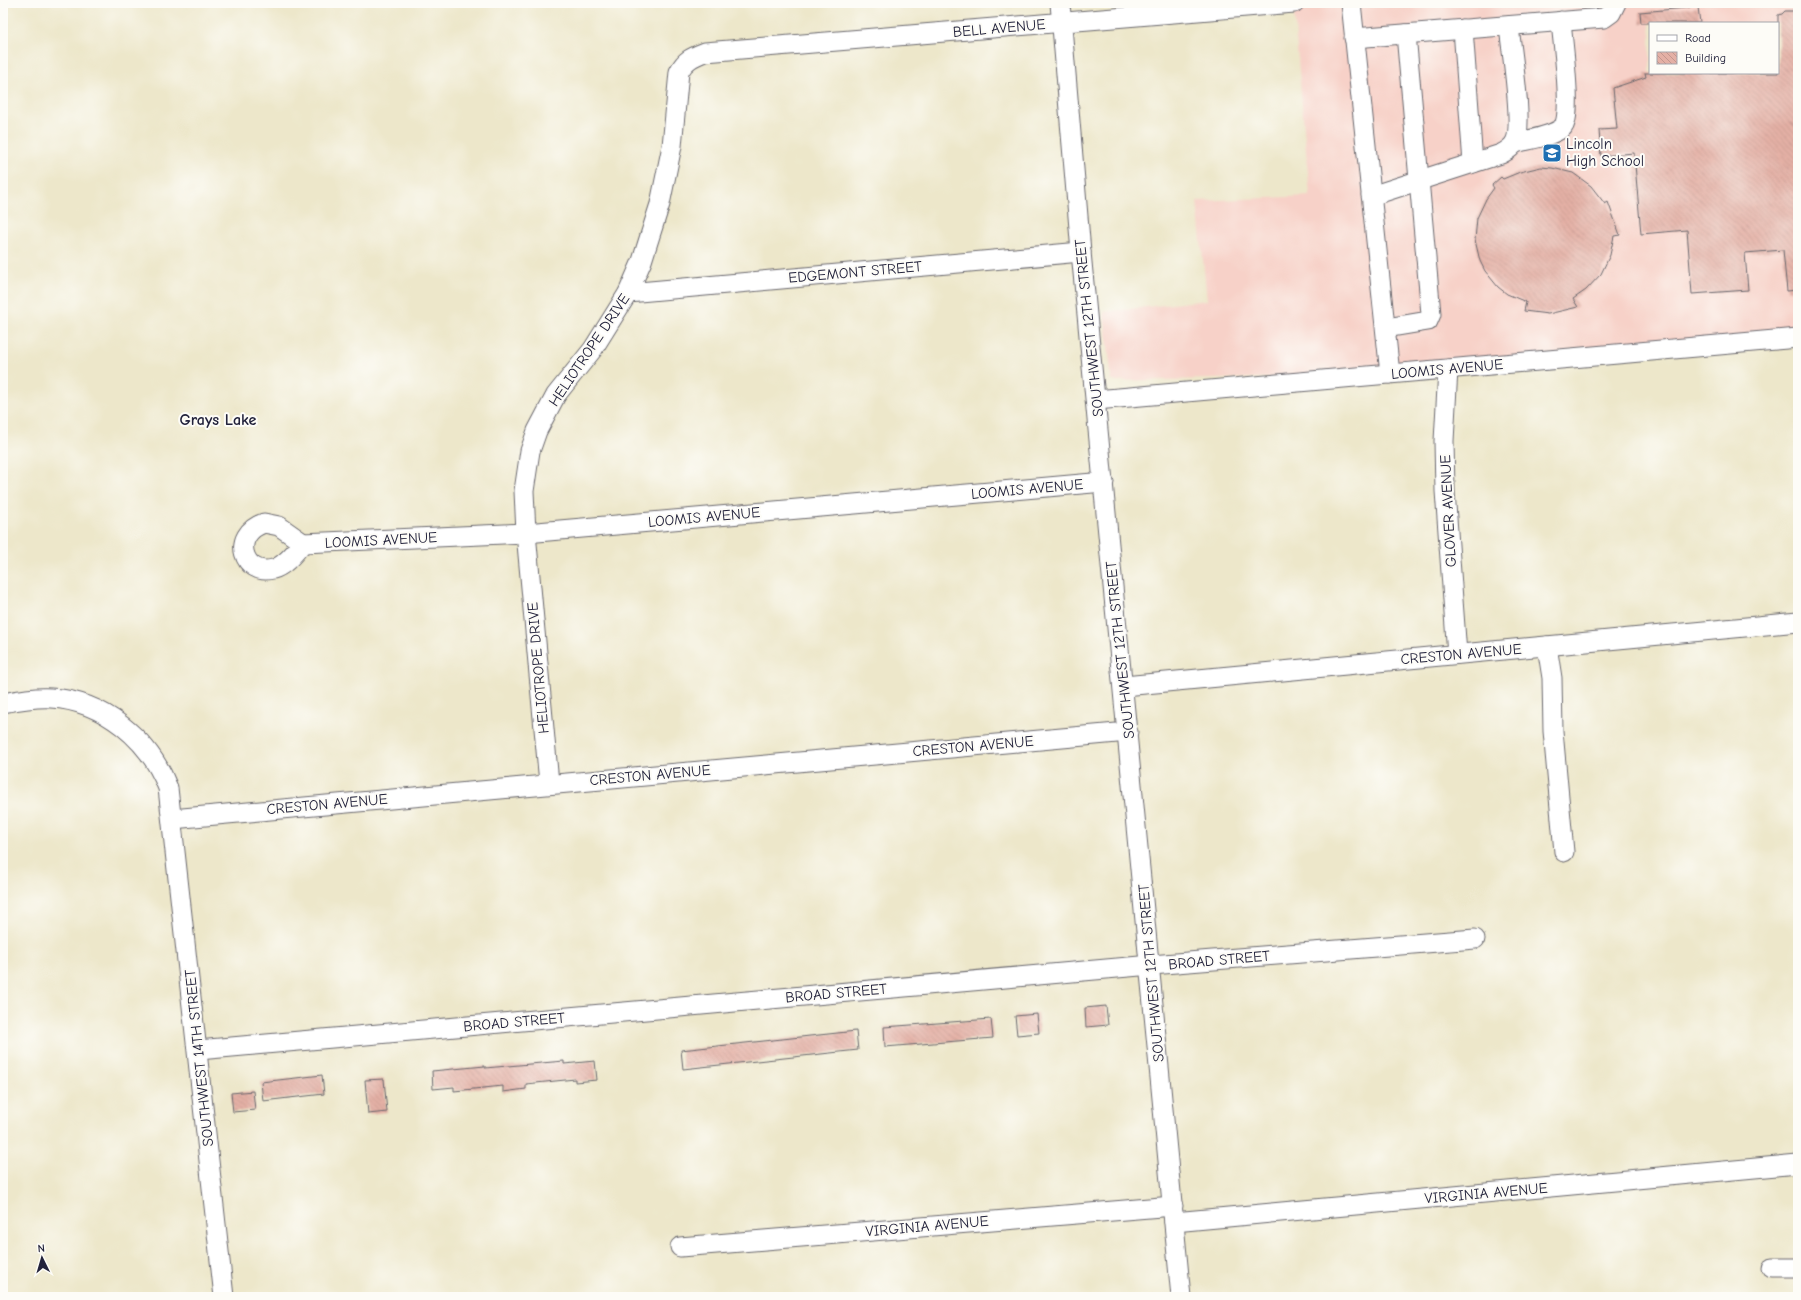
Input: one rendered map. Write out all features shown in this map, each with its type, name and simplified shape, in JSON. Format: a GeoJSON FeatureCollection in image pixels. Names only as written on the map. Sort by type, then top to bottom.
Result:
{"type":"FeatureCollection","features":[{"type":"Feature","properties":{"kind":"street","name":"SOUTHWEST 12TH STREET"},"geometry":{"type":"LineString","coordinates":[[1060,3],[1081,252],[1182,1297]]}},
{"type":"Feature","properties":{"kind":"street","name":"BELL AVENUE"},"geometry":{"type":"LineString","coordinates":[[705,52],[1294,3]]}},
{"type":"Feature","properties":{"kind":"street"},"geometry":{"type":"LineString","coordinates":[[1351,3],[1390,374]]}},
{"type":"Feature","properties":{"kind":"street"},"geometry":{"type":"LineString","coordinates":[[1354,38],[1604,18],[1611,13],[1616,3]]}},
{"type":"Feature","properties":{"kind":"street"},"geometry":{"type":"LineString","coordinates":[[1515,143],[1563,128],[1567,121],[1568,101],[1561,21]]}},
{"type":"Feature","properties":{"kind":"street"},"geometry":{"type":"LineString","coordinates":[[1371,196],[1501,154],[1509,150],[1515,143],[1519,121],[1509,26]]}},
{"type":"Feature","properties":{"kind":"street"},"geometry":{"type":"LineString","coordinates":[[1463,29],[1473,163]]}},
{"type":"Feature","properties":{"kind":"street"},"geometry":{"type":"LineString","coordinates":[[1386,328],[1428,321],[1431,314],[1406,34]]}},
{"type":"Feature","properties":{"kind":"street","name":"HELIOTROPE DRIVE"},"geometry":{"type":"LineString","coordinates":[[549,784],[526,533],[524,491],[530,451],[537,431],[556,395],[593,349],[628,293],[642,261],[660,204],[672,146],[679,72],[683,64],[690,57],[705,52]]}},
{"type":"Feature","properties":{"kind":"street","name":"EDGEMONT STREET"},"geometry":{"type":"LineString","coordinates":[[628,293],[1081,252]]}},
{"type":"Feature","properties":{"kind":"street","name":"LOOMIS AVENUE"},"geometry":{"type":"LineString","coordinates":[[1096,400],[1798,338]]}},
{"type":"Feature","properties":{"kind":"street","name":"GLOVER AVENUE"},"geometry":{"type":"LineString","coordinates":[[1448,369],[1444,441],[1444,491],[1457,654]]}},
{"type":"Feature","properties":{"kind":"street","name":"LOOMIS AVENUE"},"geometry":{"type":"LineString","coordinates":[[303,543],[526,533],[1104,482]]}},
{"type":"Feature","properties":{"kind":"street","name":"CRESTON AVENUE"},"geometry":{"type":"LineString","coordinates":[[1124,686],[1798,622]]}},
{"type":"Feature","properties":{"kind":"street"},"geometry":{"type":"LineString","coordinates":[[1547,646],[1552,678],[1553,731],[1564,852]]}},
{"type":"Feature","properties":{"kind":"street","name":"SOUTHWEST 14TH STREET"},"geometry":{"type":"LineString","coordinates":[[3,703],[26,699],[52,698],[75,703],[108,716],[141,742],[157,762],[168,788],[224,1297]]}},
{"type":"Feature","properties":{"kind":"street","name":"CRESTON AVENUE"},"geometry":{"type":"LineString","coordinates":[[172,819],[1128,732]]}},
{"type":"Feature","properties":{"kind":"street","name":"BROAD STREET"},"geometry":{"type":"LineString","coordinates":[[198,1050],[1151,965],[1475,939]]}},
{"type":"Feature","properties":{"kind":"street","name":"VIRGINIA AVENUE"},"geometry":{"type":"LineString","coordinates":[[680,1247],[1174,1214],[1798,1164]]}},
{"type":"Feature","properties":{"kind":"street"},"geometry":{"type":"LineString","coordinates":[[1772,1268],[1798,1268]]}},
{"type":"Feature","properties":{"kind":"shaded area","name":"Lincoln High School"},"geometry":{"type":"Polygon","coordinates":[[[1293,3],[1798,3],[1798,338],[1361,376],[1112,381],[1104,312],[1207,300],[1197,201],[1310,196],[1293,3]]]}},
{"type":"Feature","properties":{"kind":"building"},"geometry":{"type":"Polygon","coordinates":[[[1698,7],[1700,22],[1641,23],[1640,12],[1698,7]]]}},
{"type":"Feature","properties":{"kind":"building"},"geometry":{"type":"Polygon","coordinates":[[[1785,11],[1793,11],[1798,15],[1798,290],[1787,291],[1783,250],[1745,253],[1748,290],[1692,294],[1687,230],[1641,234],[1634,153],[1601,156],[1599,130],[1617,129],[1613,88],[1646,77],[1645,73],[1779,74],[1778,15],[1785,11]]]}},
{"type":"Feature","properties":{"kind":"building"},"geometry":{"type":"Polygon","coordinates":[[[1541,167],[1573,173],[1591,186],[1605,204],[1608,202],[1620,235],[1614,236],[1610,255],[1601,274],[1586,290],[1573,299],[1578,307],[1548,314],[1524,311],[1526,302],[1507,294],[1498,287],[1485,271],[1480,261],[1475,240],[1477,218],[1486,199],[1494,188],[1492,185],[1501,177],[1503,179],[1520,172],[1541,167]]]}},
{"type":"Feature","properties":{"kind":"building"},"geometry":{"type":"Polygon","coordinates":[[[1106,1006],[1108,1025],[1086,1027],[1085,1008],[1106,1006]]]}},
{"type":"Feature","properties":{"kind":"building"},"geometry":{"type":"Polygon","coordinates":[[[1037,1014],[1039,1033],[1017,1035],[1015,1016],[1037,1014]]]}},
{"type":"Feature","properties":{"kind":"building"},"geometry":{"type":"Polygon","coordinates":[[[991,1019],[993,1038],[885,1047],[884,1027],[991,1019]]]}},
{"type":"Feature","properties":{"kind":"building"},"geometry":{"type":"Polygon","coordinates":[[[856,1031],[858,1050],[683,1069],[681,1050],[856,1031]]]}},
{"type":"Feature","properties":{"kind":"building"},"geometry":{"type":"Polygon","coordinates":[[[564,1061],[564,1064],[595,1061],[597,1080],[575,1082],[575,1079],[526,1084],[526,1089],[503,1092],[503,1086],[454,1091],[454,1087],[433,1089],[432,1071],[564,1061]]]}},
{"type":"Feature","properties":{"kind":"building"},"geometry":{"type":"Polygon","coordinates":[[[322,1075],[324,1094],[263,1101],[261,1082],[322,1075]]]}},
{"type":"Feature","properties":{"kind":"building"},"geometry":{"type":"Polygon","coordinates":[[[384,1079],[387,1112],[368,1114],[365,1080],[384,1079]]]}},
{"type":"Feature","properties":{"kind":"building"},"geometry":{"type":"Polygon","coordinates":[[[253,1091],[255,1110],[233,1112],[231,1093],[253,1091]]]}},
{"type":"Feature","properties":{"kind":"place","name":"Lincoln High School"},"geometry":{"type":"Point","coordinates":[1552,153]}},
{"type":"Feature","properties":{"kind":"district","name":"Grays Lake"},"geometry":{"type":"Point","coordinates":[218,420]}}]}
